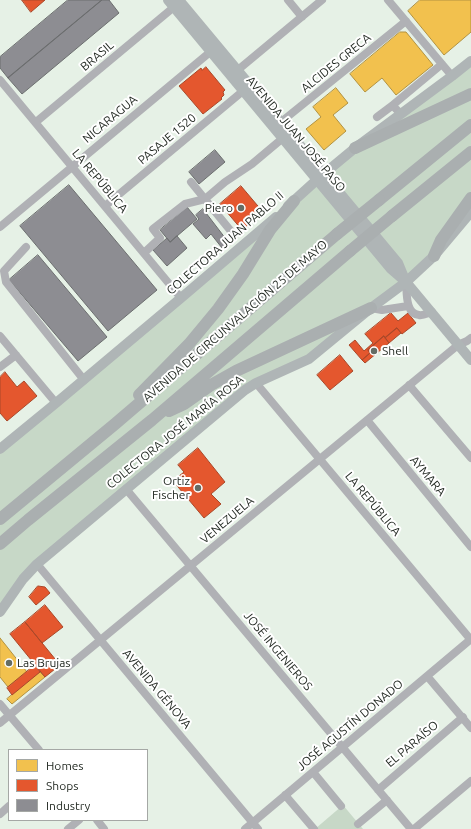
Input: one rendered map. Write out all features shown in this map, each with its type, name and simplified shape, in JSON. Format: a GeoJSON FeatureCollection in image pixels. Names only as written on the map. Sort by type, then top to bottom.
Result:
{"type":"FeatureCollection","features":[{"type":"Feature","properties":{"kind":"highway"},"geometry":{"type":"LineString","coordinates":[[355,148],[471,94]]}},
{"type":"Feature","properties":{"kind":"highway","name":"AVENIDA DE CIRCUNVALACIÓN 25 DE MAYO"},"geometry":{"type":"LineString","coordinates":[[0,519],[116,424],[337,234],[471,124]]}},
{"type":"Feature","properties":{"kind":"highway","name":"AVENIDA DE CIRCUNVALACIÓN 25 DE MAYO"},"geometry":{"type":"LineString","coordinates":[[0,544],[152,420],[350,251],[471,152]]}},
{"type":"Feature","properties":{"kind":"highway"},"geometry":{"type":"LineString","coordinates":[[434,256],[441,240],[471,198]]}},
{"type":"Feature","properties":{"kind":"highway"},"geometry":{"type":"LineString","coordinates":[[116,424],[142,391],[189,344],[218,309],[243,274],[270,230],[294,201]]}},
{"type":"Feature","properties":{"kind":"highway"},"geometry":{"type":"LineString","coordinates":[[152,420],[184,404],[211,385],[236,371],[371,308]]}},
{"type":"Feature","properties":{"kind":"main road","name":"AVENIDA JUAN JOSÉ PASO"},"geometry":{"type":"LineString","coordinates":[[173,2],[234,73],[281,122],[321,177]]}},
{"type":"Feature","properties":{"kind":"main road","name":"COLECTORA JUAN PABLO II"},"geometry":{"type":"LineString","coordinates":[[0,449],[181,298],[355,148],[471,61]]}},
{"type":"Feature","properties":{"kind":"main road","name":"AVENIDA JUAN JOSÉ PASO"},"geometry":{"type":"LineString","coordinates":[[234,73],[243,91],[283,138],[321,177],[398,263],[406,282],[471,360]]}},
{"type":"Feature","properties":{"kind":"main road","name":"COLECTORA JOSÉ MARÍA ROSA"},"geometry":{"type":"LineString","coordinates":[[0,612],[23,579],[37,564],[245,390],[256,383],[309,359],[371,308],[406,282],[434,256],[471,212]]}},
{"type":"Feature","properties":{"kind":"street"},"geometry":{"type":"LineString","coordinates":[[288,0],[302,17]]}},
{"type":"Feature","properties":{"kind":"street"},"geometry":{"type":"LineString","coordinates":[[234,73],[322,0]]}},
{"type":"Feature","properties":{"kind":"street"},"geometry":{"type":"LineString","coordinates":[[388,0],[452,76]]}},
{"type":"Feature","properties":{"kind":"street","name":"BRASIL"},"geometry":{"type":"LineString","coordinates":[[36,122],[173,2]]}},
{"type":"Feature","properties":{"kind":"street","name":"ALCIDES GRECA"},"geometry":{"type":"LineString","coordinates":[[281,122],[406,22]]}},
{"type":"Feature","properties":{"kind":"street","name":"NICARAGUA"},"geometry":{"type":"LineString","coordinates":[[0,227],[214,48]]}},
{"type":"Feature","properties":{"kind":"street"},"geometry":{"type":"LineString","coordinates":[[377,117],[442,64]]}},
{"type":"Feature","properties":{"kind":"street","name":"LA REPÚBLICA"},"geometry":{"type":"LineString","coordinates":[[0,80],[181,298]]}},
{"type":"Feature","properties":{"kind":"street"},"geometry":{"type":"LineString","coordinates":[[419,83],[428,94]]}},
{"type":"Feature","properties":{"kind":"street","name":"PASAJE 1520"},"geometry":{"type":"LineString","coordinates":[[105,206],[243,91]]}},
{"type":"Feature","properties":{"kind":"street"},"geometry":{"type":"LineString","coordinates":[[393,105],[401,114]]}},
{"type":"Feature","properties":{"kind":"street"},"geometry":{"type":"LineString","coordinates":[[144,253],[160,238],[153,229],[186,204],[204,199],[225,182],[252,164],[283,138]]}},
{"type":"Feature","properties":{"kind":"street"},"geometry":{"type":"LineString","coordinates":[[191,182],[230,230]]}},
{"type":"Feature","properties":{"kind":"street"},"geometry":{"type":"LineString","coordinates":[[26,247],[4,271],[6,282],[84,380]]}},
{"type":"Feature","properties":{"kind":"street"},"geometry":{"type":"LineString","coordinates":[[406,282],[408,306],[413,313],[419,316],[432,312]]}},
{"type":"Feature","properties":{"kind":"street"},"geometry":{"type":"LineString","coordinates":[[371,308],[382,310],[408,306]]}},
{"type":"Feature","properties":{"kind":"street"},"geometry":{"type":"LineString","coordinates":[[0,336],[56,403]]}},
{"type":"Feature","properties":{"kind":"street","name":"VENEZUELA"},"geometry":{"type":"LineString","coordinates":[[0,723],[366,420],[458,345],[471,338]]}},
{"type":"Feature","properties":{"kind":"street"},"geometry":{"type":"LineString","coordinates":[[0,367],[16,354]]}},
{"type":"Feature","properties":{"kind":"street","name":"LA REPÚBLICA"},"geometry":{"type":"LineString","coordinates":[[256,383],[471,640]]}},
{"type":"Feature","properties":{"kind":"street"},"geometry":{"type":"LineString","coordinates":[[409,385],[471,458]]}},
{"type":"Feature","properties":{"kind":"street","name":"AYMARA"},"geometry":{"type":"LineString","coordinates":[[366,420],[471,547]]}},
{"type":"Feature","properties":{"kind":"street","name":"JOSÉ INGENIEROS"},"geometry":{"type":"LineString","coordinates":[[126,489],[411,829]]}},
{"type":"Feature","properties":{"kind":"street","name":"AVENIDA GÉNOVA"},"geometry":{"type":"LineString","coordinates":[[37,564],[256,826]]}},
{"type":"Feature","properties":{"kind":"street","name":"JOSÉ AGUSTÍN DONADO"},"geometry":{"type":"LineString","coordinates":[[245,829],[256,826],[285,795],[471,640]]}},
{"type":"Feature","properties":{"kind":"street"},"geometry":{"type":"LineString","coordinates":[[427,676],[471,728]]}},
{"type":"Feature","properties":{"kind":"street"},"geometry":{"type":"LineString","coordinates":[[0,704],[37,749]]}},
{"type":"Feature","properties":{"kind":"street","name":"EL PARAÍSO"},"geometry":{"type":"LineString","coordinates":[[378,790],[462,718]]}},
{"type":"Feature","properties":{"kind":"street"},"geometry":{"type":"LineString","coordinates":[[313,772],[341,806]]}},
{"type":"Feature","properties":{"kind":"street"},"geometry":{"type":"LineString","coordinates":[[414,829],[471,781]]}},
{"type":"Feature","properties":{"kind":"street"},"geometry":{"type":"LineString","coordinates":[[285,795],[314,829]]}},
{"type":"Feature","properties":{"kind":"street"},"geometry":{"type":"LineString","coordinates":[[358,824],[386,800]]}},
{"type":"Feature","properties":{"kind":"street"},"geometry":{"type":"LineString","coordinates":[[0,814],[8,807]]}},
{"type":"Feature","properties":{"kind":"street"},"geometry":{"type":"LineString","coordinates":[[68,829],[78,821]]}},
{"type":"Feature","properties":{"kind":"street"},"geometry":{"type":"LineString","coordinates":[[98,821],[104,829]]}},
{"type":"Feature","properties":{"kind":"green space"},"geometry":{"type":"Polygon","coordinates":[[[471,61],[471,212],[434,256],[309,359],[256,383],[37,564],[0,612],[0,449],[294,201],[471,61]]]}},
{"type":"Feature","properties":{"kind":"green space"},"geometry":{"type":"Polygon","coordinates":[[[343,805],[363,829],[315,829],[343,805]]]}},
{"type":"Feature","properties":{"kind":"building: Homes"},"geometry":{"type":"Polygon","coordinates":[[[420,0],[471,0],[471,32],[444,55],[408,11],[420,0]]]}},
{"type":"Feature","properties":{"kind":"building: Homes"},"geometry":{"type":"Polygon","coordinates":[[[400,32],[406,32],[433,65],[396,95],[382,78],[365,92],[350,74],[400,32]]]}},
{"type":"Feature","properties":{"kind":"building: Homes"},"geometry":{"type":"Polygon","coordinates":[[[336,88],[348,103],[333,115],[346,131],[324,150],[306,129],[321,117],[313,107],[336,88]]]}},
{"type":"Feature","properties":{"kind":"building: Homes"},"geometry":{"type":"Polygon","coordinates":[[[0,638],[27,672],[8,687],[0,677],[0,638]]]}},
{"type":"Feature","properties":{"kind":"building: Homes"},"geometry":{"type":"Polygon","coordinates":[[[40,672],[45,677],[12,704],[7,699],[40,672]]]}},
{"type":"Feature","properties":{"kind":"building: Shops"},"geometry":{"type":"Polygon","coordinates":[[[22,0],[45,0],[31,12],[22,0]]]}},
{"type":"Feature","properties":{"kind":"building: Shops"},"geometry":{"type":"Polygon","coordinates":[[[206,67],[225,90],[223,92],[224,95],[221,98],[222,99],[203,114],[179,86],[201,68],[202,70],[206,67]]]}},
{"type":"Feature","properties":{"kind":"building: Shops","name":"Piero"},"geometry":{"type":"Polygon","coordinates":[[[241,186],[263,212],[242,230],[220,204],[241,186]]]}},
{"type":"Feature","properties":{"kind":"building: Shops"},"geometry":{"type":"Polygon","coordinates":[[[391,313],[398,321],[408,313],[416,323],[402,334],[397,328],[385,338],[384,336],[368,350],[370,353],[362,360],[349,345],[355,340],[364,351],[373,343],[365,334],[391,313]]]}},
{"type":"Feature","properties":{"kind":"building: Shops","name":"Shell"},"geometry":{"type":"Polygon","coordinates":[[[397,328],[401,333],[389,343],[385,338],[397,328]]]}},
{"type":"Feature","properties":{"kind":"building: Shops","name":"Shell"},"geometry":{"type":"Polygon","coordinates":[[[384,336],[389,343],[365,363],[362,360],[370,353],[368,350],[384,336]]]}},
{"type":"Feature","properties":{"kind":"building: Shops"},"geometry":{"type":"Polygon","coordinates":[[[340,355],[353,371],[330,390],[317,375],[340,355]]]}},
{"type":"Feature","properties":{"kind":"building: Shops"},"geometry":{"type":"Polygon","coordinates":[[[5,372],[17,387],[24,381],[37,396],[7,421],[0,413],[0,377],[5,372]]]}},
{"type":"Feature","properties":{"kind":"building: Shops","name":"Ortiz Fischer"},"geometry":{"type":"Polygon","coordinates":[[[198,448],[225,482],[211,494],[221,504],[204,518],[173,481],[184,472],[178,465],[198,448]]]}},
{"type":"Feature","properties":{"kind":"building: Shops"},"geometry":{"type":"Polygon","coordinates":[[[38,586],[45,587],[50,593],[36,605],[29,597],[38,586]]]}},
{"type":"Feature","properties":{"kind":"building: Shops"},"geometry":{"type":"Polygon","coordinates":[[[45,605],[63,627],[42,643],[25,622],[45,605]]]}},
{"type":"Feature","properties":{"kind":"building: Shops"},"geometry":{"type":"Polygon","coordinates":[[[25,622],[60,665],[45,677],[10,634],[25,622]]]}},
{"type":"Feature","properties":{"kind":"building: Shops"},"geometry":{"type":"Polygon","coordinates":[[[35,665],[40,672],[12,695],[7,688],[35,665]]]}},
{"type":"Feature","properties":{"kind":"building: Industry"},"geometry":{"type":"Polygon","coordinates":[[[68,0],[102,0],[8,78],[0,68],[0,57],[68,0]]]}},
{"type":"Feature","properties":{"kind":"building: Industry"},"geometry":{"type":"Polygon","coordinates":[[[102,0],[109,0],[119,13],[22,94],[8,78],[102,0]]]}},
{"type":"Feature","properties":{"kind":"building: Industry"},"geometry":{"type":"Polygon","coordinates":[[[215,150],[225,162],[199,184],[189,172],[215,150]]]}},
{"type":"Feature","properties":{"kind":"building: Industry"},"geometry":{"type":"Polygon","coordinates":[[[69,185],[157,290],[108,331],[20,226],[69,185]]]}},
{"type":"Feature","properties":{"kind":"building: Industry"},"geometry":{"type":"Polygon","coordinates":[[[187,207],[197,219],[170,242],[160,230],[187,207]]]}},
{"type":"Feature","properties":{"kind":"building: Industry"},"geometry":{"type":"Polygon","coordinates":[[[203,209],[229,243],[222,248],[211,234],[206,239],[193,224],[199,219],[196,215],[203,209]]]}},
{"type":"Feature","properties":{"kind":"building: Industry"},"geometry":{"type":"Polygon","coordinates":[[[177,236],[187,248],[167,266],[153,250],[167,238],[170,242],[177,236]]]}},
{"type":"Feature","properties":{"kind":"building: Industry"},"geometry":{"type":"Polygon","coordinates":[[[38,255],[107,337],[78,361],[9,280],[38,255]]]}},
{"type":"Feature","properties":{"kind":"place","name":"Piero"},"geometry":{"type":"Point","coordinates":[241,208]}},
{"type":"Feature","properties":{"kind":"place","name":"Shell"},"geometry":{"type":"Point","coordinates":[374,351]}},
{"type":"Feature","properties":{"kind":"place","name":"Ortiz Fischer"},"geometry":{"type":"Point","coordinates":[198,488]}},
{"type":"Feature","properties":{"kind":"place","name":"Las Brujas"},"geometry":{"type":"Point","coordinates":[9,663]}}]}
